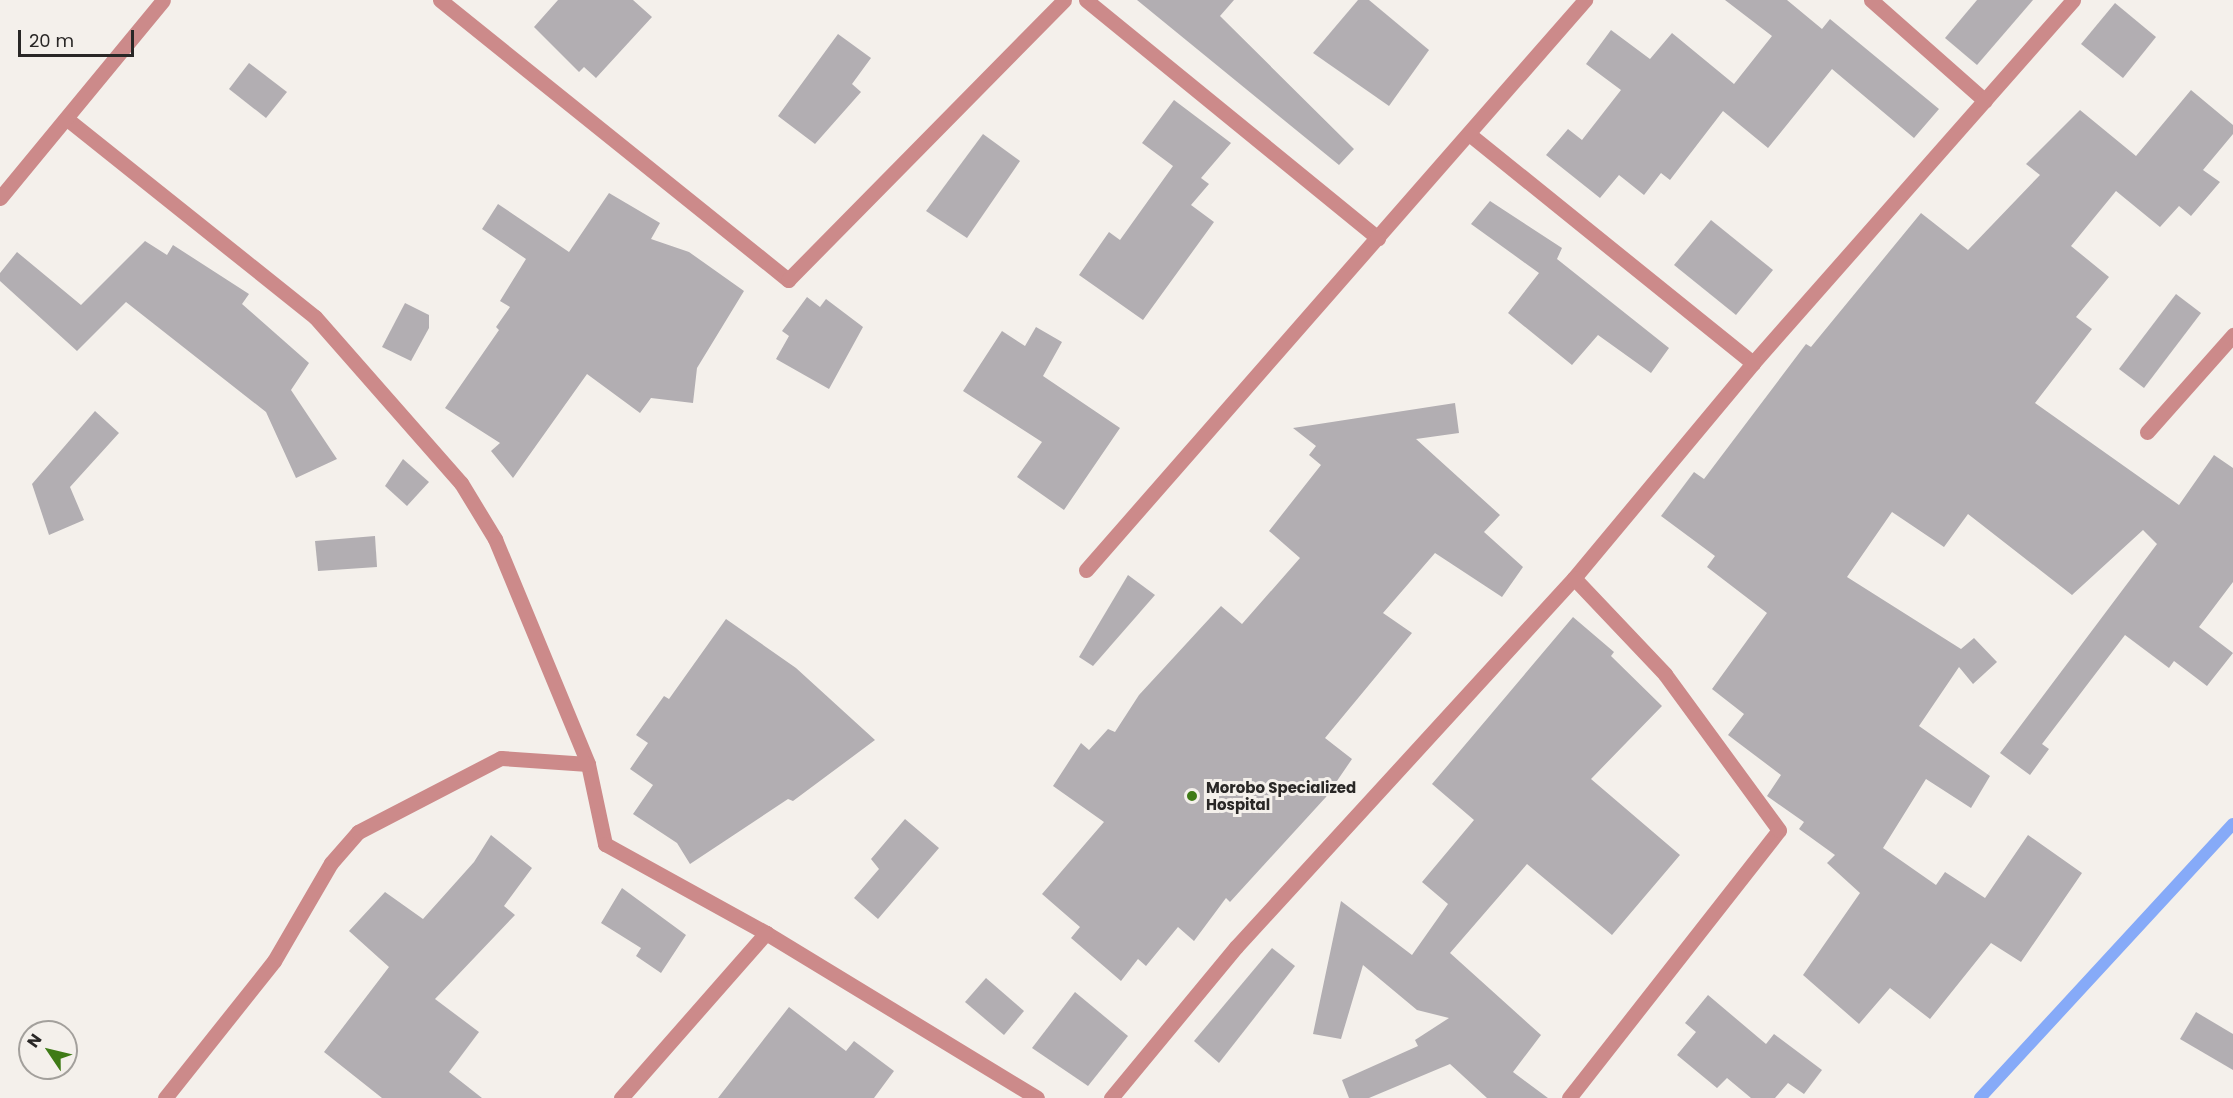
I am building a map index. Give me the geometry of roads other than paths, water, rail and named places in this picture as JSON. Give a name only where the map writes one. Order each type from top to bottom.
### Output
[{"type":"street","points":[[0,198],[163,0]]},
{"type":"street","points":[[440,0],[788,280],[1064,0]]},
{"type":"street","points":[[1086,0],[1378,238]]},
{"type":"street","points":[[1086,570],[1585,0]]},
{"type":"street","points":[[1871,0],[1985,101]]},
{"type":"street","points":[[1111,1098],[1236,947],[1574,578],[1753,363],[2073,0]]},
{"type":"street","points":[[67,119],[315,317],[461,483],[495,539],[588,764],[605,844],[766,933],[1037,1098]]},
{"type":"street","points":[[1469,134],[1753,363]]},
{"type":"street","points":[[2147,432],[2233,335]]},
{"type":"street","points":[[1569,1098],[1779,830],[1665,674],[1574,578]]},
{"type":"street","points":[[165,1098],[274,961],[331,863],[358,832],[501,758],[588,764]]},
{"type":"street","points":[[621,1098],[766,933]]},
{"type":"waterway","points":[[1980,1098],[2233,824]]},
{"type":"place","name":"Morobo Specialized Hospital","points":[[1192,796]]}]
